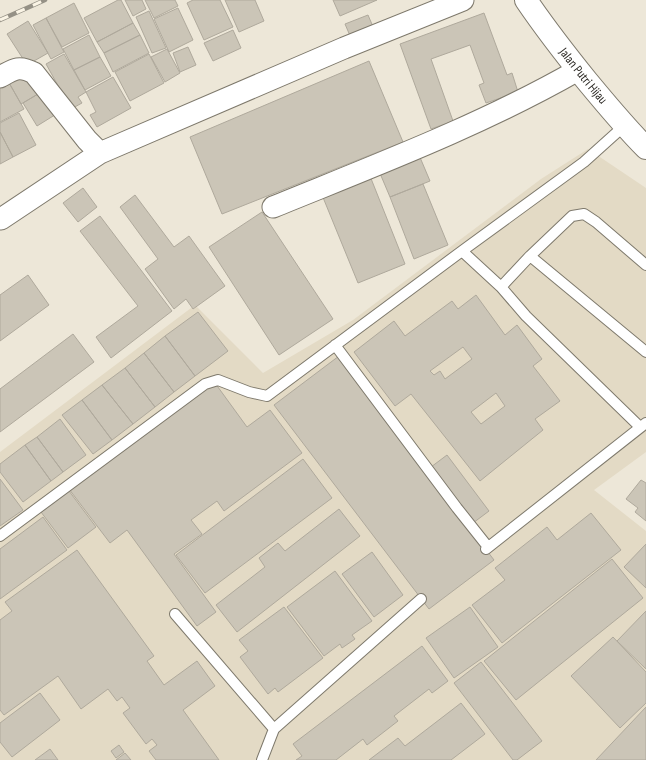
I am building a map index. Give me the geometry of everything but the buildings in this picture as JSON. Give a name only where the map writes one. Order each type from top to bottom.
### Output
[{"type":"main road","name":"Jalan Putri Hijau","points":[[526,0],[541,23],[578,70],[624,126],[646,148]]},
{"type":"main road","points":[[541,23],[543,0]]},
{"type":"street","points":[[1,219],[100,153],[344,48],[463,0]]},
{"type":"street","points":[[0,77],[14,69],[21,68],[34,73],[100,153]]},
{"type":"street","points":[[273,207],[422,146],[537,93],[578,70]]},
{"type":"lane","points":[[0,536],[205,384],[218,380],[249,392],[267,396],[584,162],[624,126]]},
{"type":"lane","points":[[501,287],[530,256],[572,216],[584,214],[596,222],[646,265]]},
{"type":"lane","points":[[335,345],[487,548],[643,425],[526,316],[501,287],[462,251]]},
{"type":"lane","points":[[530,256],[646,352]]},
{"type":"lane","points":[[262,760],[274,729],[421,599]]},
{"type":"lane","points":[[175,614],[274,729]]},
{"type":"shaded area","points":[[588,149],[646,188],[646,452],[594,490],[646,531],[646,760],[0,760],[0,452],[195,305],[263,373],[353,320],[541,179]]},
{"type":"railway","points":[[0,20],[45,0]]}]
